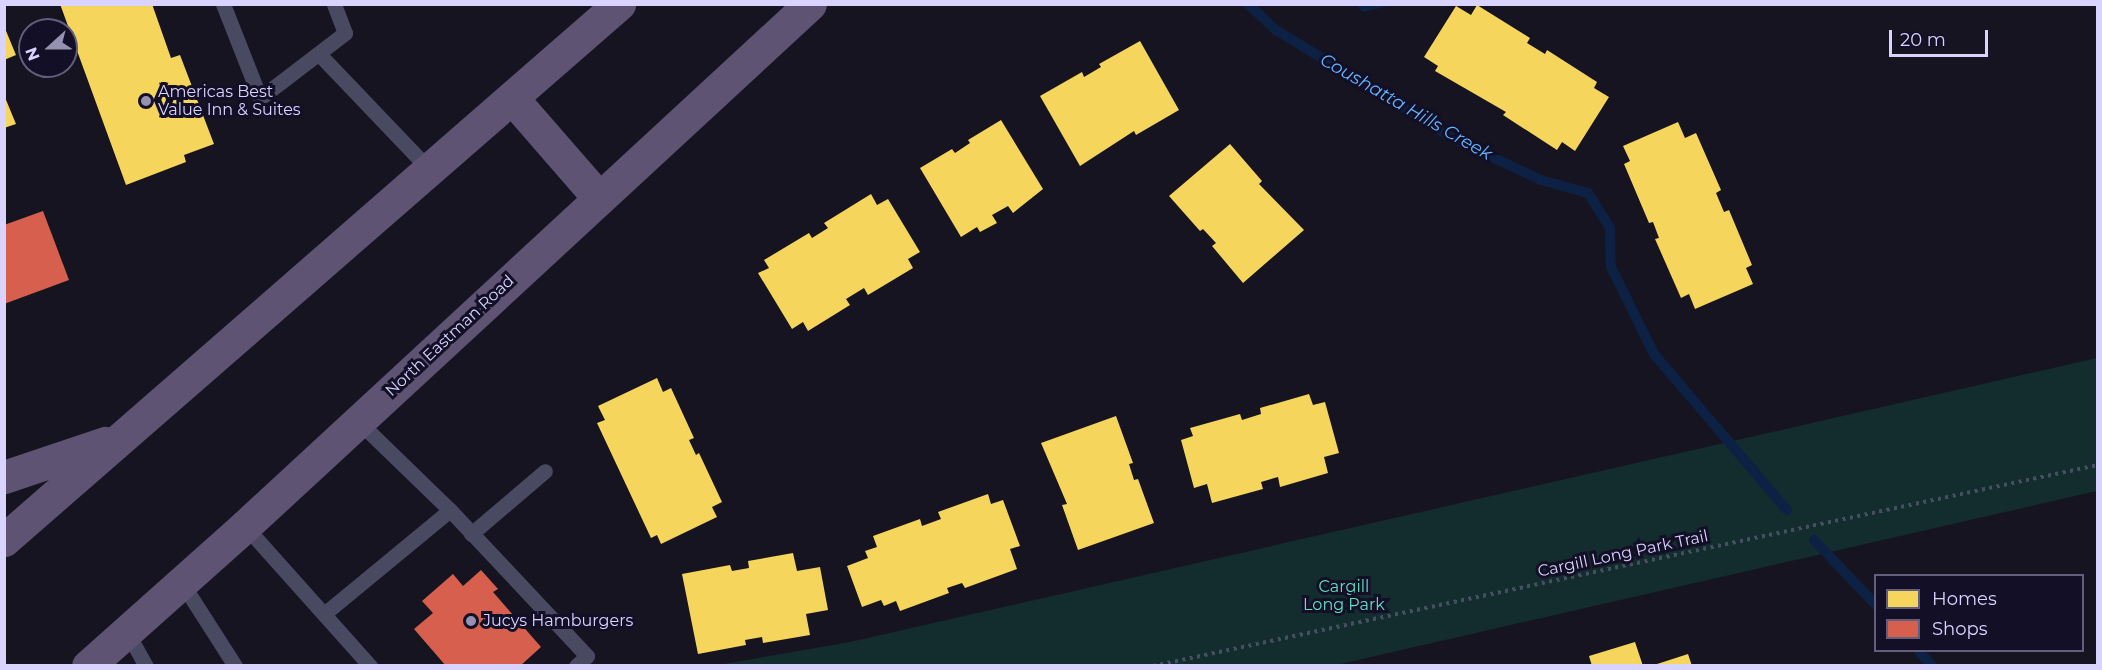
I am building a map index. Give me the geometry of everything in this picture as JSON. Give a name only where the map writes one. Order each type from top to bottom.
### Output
[{"type":"main road","points":[[4,540],[619,4]]},
{"type":"main road","name":"North Eastman Road","points":[[88,666],[245,526],[810,4]]},
{"type":"main road","points":[[512,98],[599,198]]},
{"type":"main road","points":[[4,477],[123,436]]},
{"type":"lane","points":[[223,4],[260,98],[345,33],[334,4]]},
{"type":"lane","points":[[319,54],[429,169]]},
{"type":"lane","points":[[358,421],[450,510],[587,656],[576,666]]},
{"type":"lane","points":[[471,534],[545,471]]},
{"type":"lane","points":[[324,614],[450,510]]},
{"type":"lane","points":[[245,526],[370,666]]},
{"type":"lane","points":[[182,583],[235,666]]},
{"type":"lane","points":[[127,632],[146,666]]},
{"type":"path","name":"Cargill Long Park Trail","points":[[1153,666],[2097,465]]},
{"type":"green space","name":"Cargill Long Park","points":[[2097,358],[2097,491],[1336,665],[718,665],[850,642]]},
{"type":"water","points":[[1356,5],[1393,5],[1363,12]]},
{"type":"building: Homes","name":"Americas Best Value Inn & Suites","points":[[60,4],[152,4],[171,58],[180,55],[214,144],[184,155],[186,162],[126,185],[78,53],[78,18],[65,18]]},
{"type":"building: Homes","points":[[1477,5],[1530,38],[1527,43],[1545,54],[1547,50],[1597,82],[1594,88],[1609,97],[1575,151],[1562,142],[1557,150],[1503,115],[1506,112],[1435,71],[1438,66],[1424,57],[1456,6],[1471,15]]},
{"type":"building: Homes","points":[[4,26],[16,55],[4,60]]},
{"type":"building: Homes","points":[[1140,41],[1179,110],[1136,135],[1134,131],[1080,166],[1040,96],[1082,72],[1084,77],[1101,67],[1099,64]]},
{"type":"building: Homes","points":[[4,95],[16,124],[4,128]]},
{"type":"building: Homes","points":[[1001,120],[1043,189],[1013,213],[1008,206],[992,215],[997,223],[980,232],[977,227],[961,237],[920,168],[952,149],[955,153],[970,143],[968,140]]},
{"type":"building: Homes","points":[[1678,122],[1685,138],[1696,133],[1721,190],[1716,193],[1724,212],[1729,210],[1752,265],[1746,268],[1753,284],[1695,309],[1689,294],[1681,298],[1655,239],[1659,238],[1653,222],[1649,223],[1624,164],[1630,161],[1623,146]]},
{"type":"building: Homes","points":[[1230,144],[1262,181],[1259,184],[1304,230],[1243,283],[1212,246],[1216,243],[1203,229],[1200,231],[1169,196]]},
{"type":"building: Homes","points":[[871,194],[877,205],[888,199],[920,252],[908,259],[913,268],[868,295],[864,288],[846,299],[850,305],[808,331],[803,322],[792,329],[758,273],[769,268],[764,260],[809,233],[812,238],[828,228],[824,223]]},
{"type":"building: Homes","points":[[657,378],[663,392],[671,388],[694,438],[689,440],[696,455],[699,453],[722,502],[712,507],[717,517],[661,544],[657,535],[651,538],[597,423],[605,420],[598,406]]},
{"type":"building: Homes","points":[[1309,394],[1313,405],[1325,402],[1339,453],[1324,457],[1328,473],[1280,487],[1278,477],[1261,482],[1263,489],[1212,503],[1207,484],[1194,488],[1181,440],[1193,436],[1190,428],[1240,414],[1242,420],[1261,414],[1260,408]]},
{"type":"building: Homes","points":[[1116,416],[1133,463],[1129,464],[1134,480],[1138,479],[1154,523],[1078,550],[1062,505],[1067,504],[1041,443]]},
{"type":"building: Homes","points":[[988,494],[991,504],[1003,500],[1020,546],[1010,549],[1017,569],[965,588],[962,583],[947,588],[949,593],[900,611],[896,601],[884,606],[881,600],[862,607],[847,566],[868,558],[865,551],[877,547],[873,536],[920,519],[922,526],[941,519],[938,512]]},
{"type":"building: Homes","points":[[793,553],[797,571],[820,567],[828,610],[806,614],[810,635],[763,643],[762,637],[745,640],[746,645],[698,654],[682,574],[730,565],[732,571],[749,568],[748,561]]},
{"type":"building: Homes","points":[[1635,642],[1643,666],[1592,666],[1589,656]]},
{"type":"building: Homes","points":[[1688,654],[1692,666],[1654,666],[1654,665]]},
{"type":"building: Shops","points":[[43,211],[69,280],[4,304],[4,225]]},
{"type":"building: Shops","name":"Jucys Hamburgers","points":[[481,570],[498,589],[493,592],[541,647],[520,666],[446,666],[414,629],[433,613],[422,601],[453,574],[463,586]]},
{"type":"waterway","name":"Coushatta Hills Creek","points":[[1248,4],[1276,30],[1456,140],[1541,180],[1588,193],[1610,228],[1611,267],[1654,354],[1787,510]]},
{"type":"waterway","name":"Coushatta Hills Creek","points":[[1814,540],[1874,603]]},
{"type":"waterway","name":"Coushatta Hills Creek","points":[[1920,652],[1932,666]]},
{"type":"place","name":"Americas Best Value Inn & Suites","points":[[146,101]]},
{"type":"place","name":"Jucys Hamburgers","points":[[471,621]]}]
